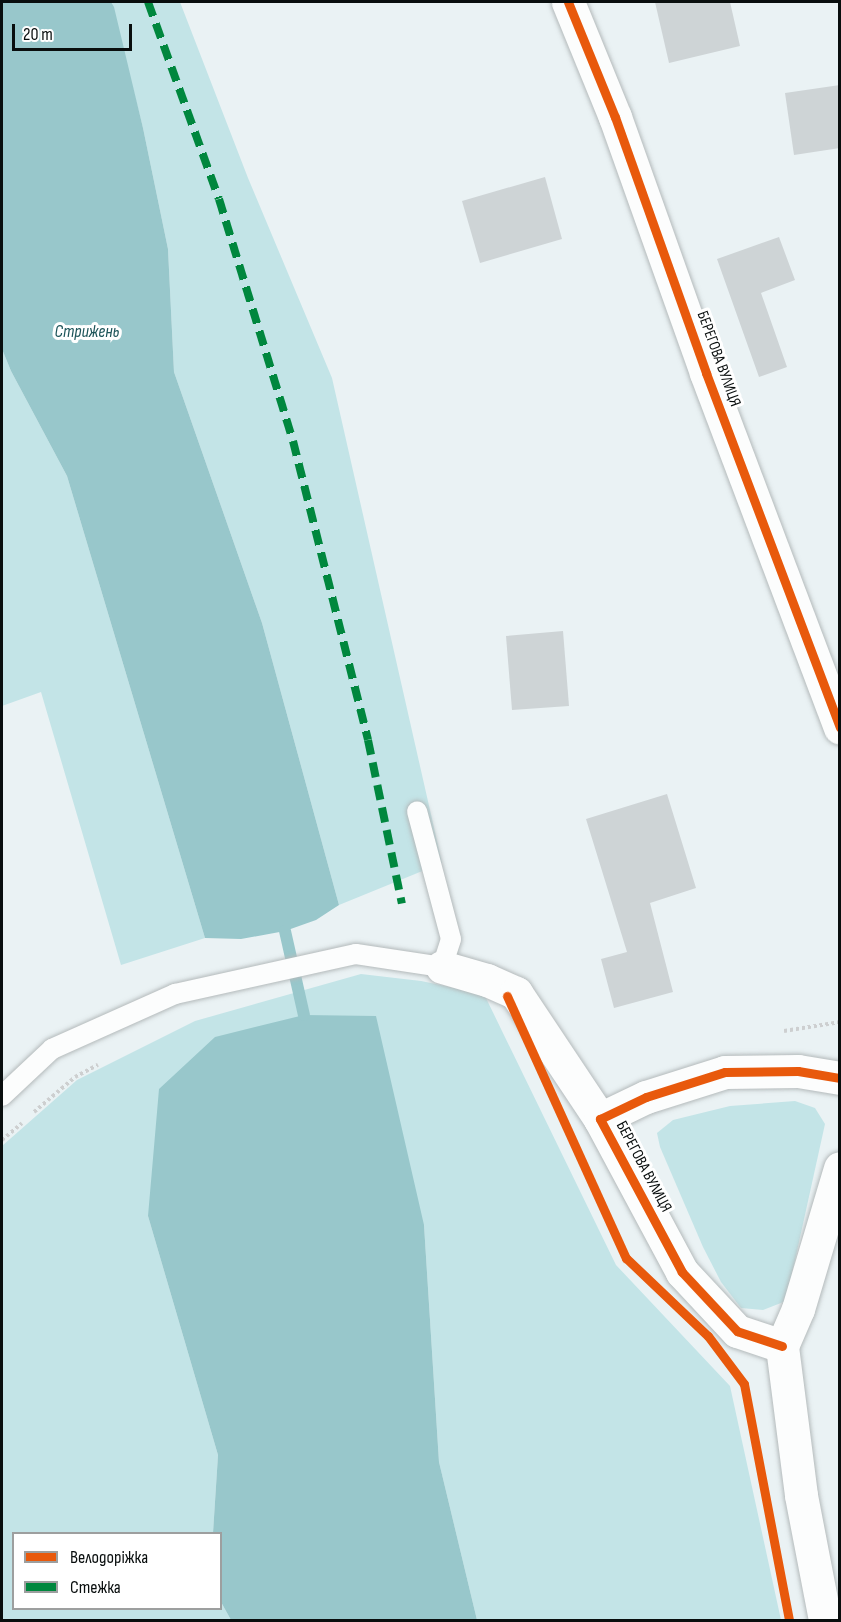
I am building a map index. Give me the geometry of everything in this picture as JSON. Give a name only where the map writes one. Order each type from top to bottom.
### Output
[{"type":"street","name":"БЕРЕГОВА ВУЛИЦЯ","points":[[568,2],[615,117],[706,373],[840,727]]},
{"type":"street","points":[[442,967],[487,980],[516,993],[600,1119]]},
{"type":"street","name":"БЕРЕГОВА ВУЛИЦЯ","points":[[782,1346],[737,1331],[682,1272],[600,1119],[646,1097],[725,1072],[798,1071],[840,1078]]},
{"type":"street","points":[[825,1620],[801,1495],[782,1346],[798,1309],[840,1168]]},
{"type":"lane","points":[[2,1096],[51,1049],[175,994],[356,954],[442,967],[451,939],[417,811]]},
{"type":"path","points":[[779,1032],[840,1022]]},
{"type":"path","points":[[2,1140],[75,1077],[105,1062]]},
{"type":"shaded area","points":[[111,2],[180,2],[248,178],[332,378],[442,863],[339,905],[262,623],[174,372],[168,249],[143,128]]},
{"type":"shaded area","points":[[2,349],[11,371],[67,476],[205,938],[121,965],[41,692],[2,706]]},
{"type":"shaded area","points":[[361,974],[421,981],[484,994],[616,1265],[730,1386],[781,1620],[477,1620],[439,1462],[424,1225],[148,1216],[218,1455],[213,1532],[12,1532],[12,1610],[222,1610],[222,1604],[231,1620],[2,1620],[2,1146],[77,1080],[195,1021]]},
{"type":"shaded area","points":[[795,1101],[815,1108],[825,1124],[786,1301],[763,1310],[741,1308],[721,1282],[703,1247],[660,1147],[657,1133],[673,1120],[730,1106]]},
{"type":"water","name":"Стрижень","points":[[2,2],[111,2],[114,7],[143,128],[168,249],[174,372],[262,623],[339,905],[316,920],[285,931],[241,939],[205,938],[67,476],[11,371],[2,349]]},
{"type":"water","points":[[304,1015],[376,1016],[424,1225],[439,1462],[477,1620],[231,1620],[222,1604],[222,1532],[213,1532],[218,1455],[148,1216],[159,1089],[215,1037]]},
{"type":"building","points":[[655,2],[730,2],[740,46],[669,63]]},
{"type":"building","points":[[840,85],[840,148],[794,155],[785,93]]},
{"type":"building","points":[[545,177],[562,239],[480,263],[462,201]]},
{"type":"building","points":[[779,237],[795,280],[761,293],[787,367],[759,377],[717,259]]},
{"type":"building","points":[[563,631],[569,706],[512,710],[506,636]]},
{"type":"building","points":[[667,794],[696,888],[650,903],[673,992],[614,1008],[601,959],[627,952],[586,819]]},
{"type":"waterway","points":[[285,931],[304,1015]]},
{"type":"marked path","points":[[148,2],[219,199],[293,441],[368,740],[402,904]]},
{"type":"cycle path","points":[[568,2],[615,117],[706,373],[840,727]]},
{"type":"cycle path","points":[[507,996],[626,1258],[708,1336],[744,1384],[789,1620]]},
{"type":"cycle path","points":[[782,1346],[737,1331],[682,1272],[600,1119],[646,1097],[725,1072],[798,1071],[840,1078]]}]
